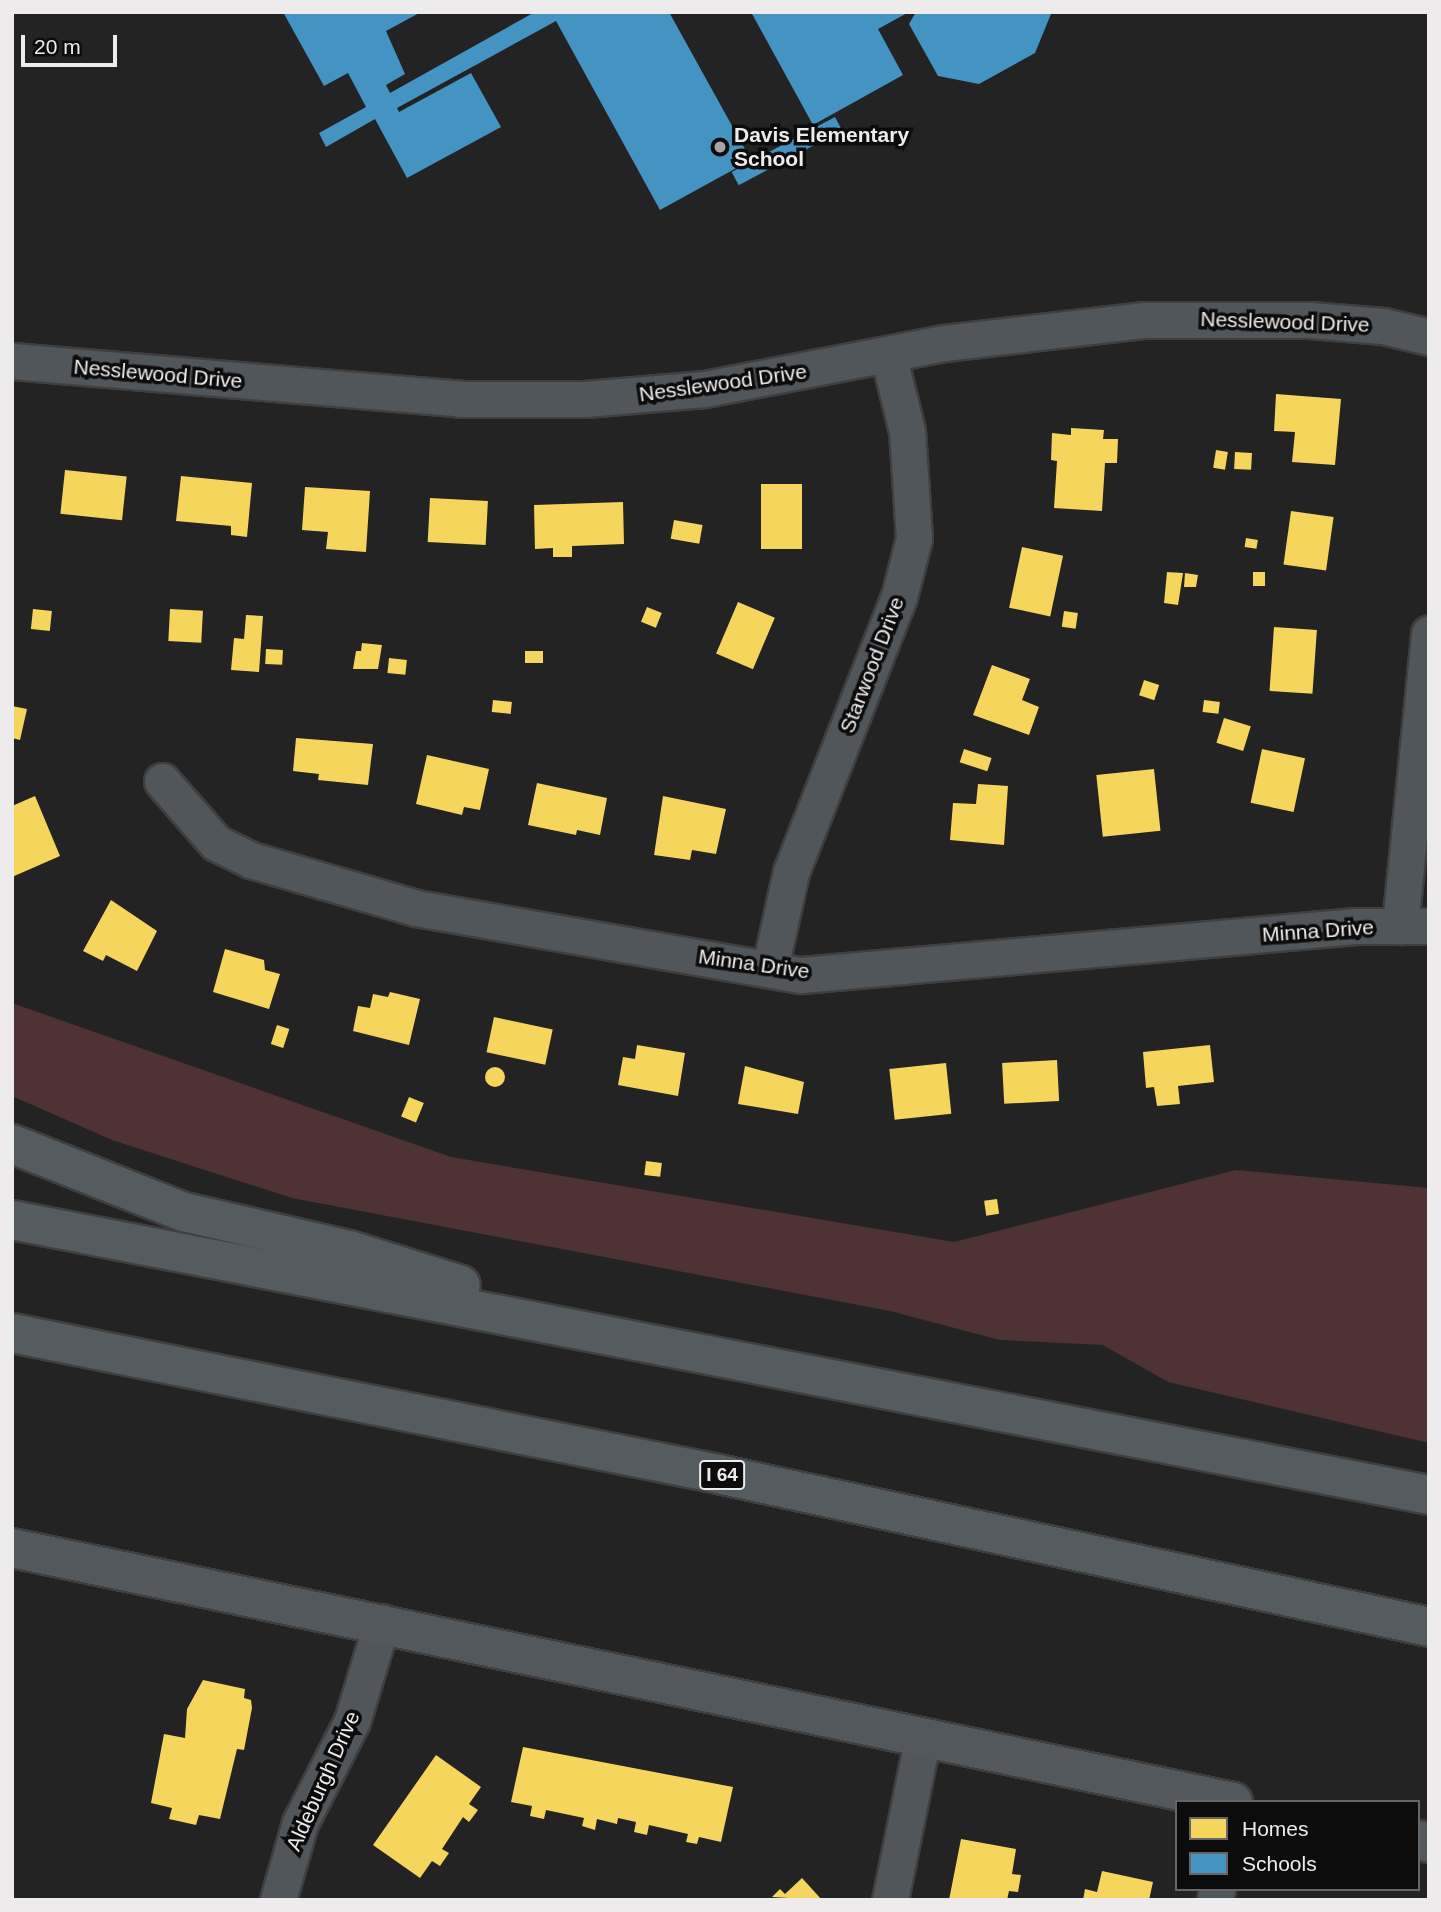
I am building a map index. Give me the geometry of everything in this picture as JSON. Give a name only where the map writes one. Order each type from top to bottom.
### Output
[{"type":"highway","points":[[12,1144],[184,1212],[349,1250],[637,1340]]},
{"type":"highway","points":[[12,1220],[1429,1495]]},
{"type":"highway","name":"I 64","points":[[12,1333],[718,1474],[1429,1627]]},
{"type":"street","name":"Nesslewood Drive","points":[[12,362],[460,399],[585,399],[705,389],[888,354],[1069,326],[1180,318],[1322,321],[1382,326],[1429,337]]},
{"type":"street","name":"Starwood Drive","points":[[770,968],[791,872],[899,597],[914,538],[907,431],[888,354]]},
{"type":"street","points":[[1414,926],[1429,633]]},
{"type":"street","name":"Minna Drive","points":[[162,781],[216,842],[251,860],[416,908],[801,975],[1356,926],[1414,926]]},
{"type":"street","points":[[12,1548],[382,1622],[1224,1800]]},
{"type":"street","name":"Aldeburgh Drive","points":[[278,1900],[300,1823],[352,1721],[382,1622]]},
{"type":"street","points":[[890,1900],[923,1736]]},
{"type":"shaded area","points":[[12,1003],[451,1157],[954,1242],[1236,1170],[1429,1188],[1429,1443],[1168,1382],[1103,1345],[1000,1340],[890,1311],[292,1198],[112,1140],[12,1096]]},
{"type":"building: Homes","points":[[1276,394],[1341,399],[1335,465],[1292,462],[1295,432],[1274,431]]},
{"type":"building: Homes","points":[[1071,428],[1104,430],[1103,439],[1118,439],[1117,463],[1105,463],[1102,511],[1054,508],[1057,461],[1051,460],[1052,433],[1071,435]]},
{"type":"building: Homes","points":[[1216,450],[1228,452],[1225,470],[1213,468]]},
{"type":"building: Homes","points":[[1235,452],[1252,453],[1251,470],[1234,469]]},
{"type":"building: Homes","points":[[65,470],[127,476],[122,520],[60,514]]},
{"type":"building: Homes","points":[[181,476],[252,483],[247,537],[231,535],[231,526],[176,521]]},
{"type":"building: Homes","points":[[761,484],[802,484],[802,549],[761,549]]},
{"type":"building: Homes","points":[[305,487],[370,491],[366,552],[326,549],[328,532],[302,530]]},
{"type":"building: Homes","points":[[430,498],[488,501],[486,545],[428,542]]},
{"type":"building: Homes","points":[[623,502],[624,544],[572,546],[572,557],[553,557],[553,548],[535,549],[534,505]]},
{"type":"building: Homes","points":[[1291,511],[1334,517],[1326,570],[1283,564]]},
{"type":"building: Homes","points":[[674,520],[703,525],[699,544],[671,539]]},
{"type":"building: Homes","points":[[1246,538],[1258,540],[1256,549],[1245,547]]},
{"type":"building: Homes","points":[[1022,547],[1063,556],[1050,616],[1009,608]]},
{"type":"building: Homes","points":[[1167,572],[1183,573],[1178,605],[1164,603]]},
{"type":"building: Homes","points":[[1253,572],[1265,572],[1265,586],[1253,586]]},
{"type":"building: Homes","points":[[1185,573],[1198,575],[1196,587],[1184,587]]},
{"type":"building: Homes","points":[[738,602],[775,618],[753,669],[716,654]]},
{"type":"building: Homes","points":[[647,607],[662,613],[656,628],[641,622]]},
{"type":"building: Homes","points":[[33,609],[52,611],[50,631],[31,629]]},
{"type":"building: Homes","points":[[170,609],[203,611],[201,643],[168,641]]},
{"type":"building: Homes","points":[[1064,611],[1078,613],[1076,629],[1062,627]]},
{"type":"building: Homes","points":[[246,615],[263,616],[259,672],[231,670],[234,638],[244,639]]},
{"type":"building: Homes","points":[[1274,627],[1317,630],[1312,694],[1270,691]]},
{"type":"building: Homes","points":[[362,643],[382,645],[378,669],[353,669],[356,651],[361,651]]},
{"type":"building: Homes","points":[[266,649],[283,650],[282,665],[265,664]]},
{"type":"building: Homes","points":[[525,651],[543,651],[543,663],[525,663]]},
{"type":"building: Homes","points":[[389,658],[407,660],[405,675],[387,673]]},
{"type":"building: Homes","points":[[992,665],[1030,679],[1022,700],[1039,707],[1029,735],[973,715]]},
{"type":"building: Homes","points":[[1144,680],[1159,685],[1154,700],[1139,695]]},
{"type":"building: Homes","points":[[493,700],[512,702],[511,714],[492,712]]},
{"type":"building: Homes","points":[[1204,700],[1220,702],[1218,714],[1203,712]]},
{"type":"building: Homes","points":[[12,706],[27,709],[20,740],[12,738]]},
{"type":"building: Homes","points":[[1224,718],[1251,726],[1243,751],[1216,743]]},
{"type":"building: Homes","points":[[296,738],[373,744],[368,785],[318,780],[319,774],[293,771]]},
{"type":"building: Homes","points":[[964,749],[992,758],[987,771],[960,762]]},
{"type":"building: Homes","points":[[1262,749],[1305,758],[1294,812],[1251,803]]},
{"type":"building: Homes","points":[[427,755],[489,769],[480,810],[464,807],[462,815],[416,804]]},
{"type":"building: Homes","points":[[1154,769],[1160,831],[1103,837],[1096,775]]},
{"type":"building: Homes","points":[[537,783],[607,798],[600,835],[577,830],[576,835],[528,825]]},
{"type":"building: Homes","points":[[978,784],[1008,786],[1004,845],[950,840],[953,803],[976,804]]},
{"type":"building: Homes","points":[[35,796],[60,856],[12,877],[12,806]]},
{"type":"building: Homes","points":[[663,796],[726,809],[716,854],[692,850],[690,860],[654,855]]},
{"type":"building: Homes","points":[[111,900],[157,931],[137,971],[106,955],[103,961],[83,951]]},
{"type":"building: Homes","points":[[225,949],[264,960],[265,970],[280,974],[269,1009],[213,992]]},
{"type":"building: Homes","points":[[390,992],[420,999],[409,1045],[353,1031],[358,1006],[370,1008],[373,994],[388,997]]},
{"type":"building: Homes","points":[[494,1017],[553,1029],[545,1065],[487,1052]]},
{"type":"building: Homes","points":[[277,1025],[289,1029],[283,1048],[271,1044]]},
{"type":"building: Homes","points":[[637,1045],[685,1053],[678,1096],[618,1085],[623,1057],[635,1059]]},
{"type":"building: Homes","points":[[1210,1045],[1214,1082],[1178,1086],[1180,1104],[1157,1106],[1154,1087],[1146,1088],[1143,1052]]},
{"type":"building: Homes","points":[[1057,1060],[1059,1101],[1004,1104],[1002,1063]]},
{"type":"building: Homes","points":[[946,1063],[951,1114],[895,1120],[889,1069]]},
{"type":"building: Homes","points":[[745,1066],[804,1082],[798,1114],[738,1104]]},
{"type":"building: Homes","points":[[491,1067],[499,1067],[505,1077],[499,1087],[491,1087],[485,1081],[485,1073]]},
{"type":"building: Homes","points":[[409,1097],[424,1103],[416,1122],[401,1116]]},
{"type":"building: Homes","points":[[646,1161],[662,1163],[660,1177],[644,1175]]},
{"type":"building: Homes","points":[[997,1199],[999,1214],[986,1216],[984,1201]]},
{"type":"building: Homes","points":[[203,1680],[245,1689],[244,1698],[251,1700],[252,1708],[244,1750],[237,1749],[220,1819],[199,1815],[196,1825],[169,1819],[172,1808],[151,1803],[164,1734],[185,1738],[187,1709]]},
{"type":"building: Homes","points":[[523,1747],[733,1787],[721,1842],[699,1837],[697,1844],[686,1842],[688,1834],[649,1825],[647,1835],[634,1832],[636,1822],[618,1818],[617,1824],[597,1819],[595,1830],[582,1826],[584,1818],[546,1810],[544,1819],[530,1816],[532,1806],[511,1802]]},
{"type":"building: Homes","points":[[436,1755],[481,1787],[469,1804],[478,1810],[469,1822],[463,1817],[442,1849],[449,1853],[440,1866],[432,1861],[420,1878],[373,1845]]},
{"type":"building: Homes","points":[[961,1839],[1016,1849],[1012,1874],[1021,1875],[1018,1892],[1009,1891],[1007,1900],[949,1900]]},
{"type":"building: Homes","points":[[1102,1871],[1153,1882],[1149,1900],[1083,1900],[1085,1889],[1097,1892]]},
{"type":"building: Homes","points":[[802,1878],[822,1900],[772,1897],[780,1889],[785,1894]]},
{"type":"building: Schools","points":[[283,12],[421,12],[386,31],[405,74],[386,85],[390,93],[535,12],[669,12],[751,160],[660,210],[556,21],[397,108],[399,112],[471,73],[501,127],[407,178],[375,119],[326,147],[319,133],[366,107],[348,73],[324,86]]},
{"type":"building: Schools","points":[[751,12],[909,12],[878,29],[903,75],[813,125]]},
{"type":"building: Schools","points":[[916,12],[1051,14],[1035,53],[979,84],[938,76],[909,24]]},
{"type":"building: Schools","points":[[835,117],[842,130],[739,185],[732,172]]},
{"type":"place","name":"Davis Elementary School","points":[[720,147]]}]
